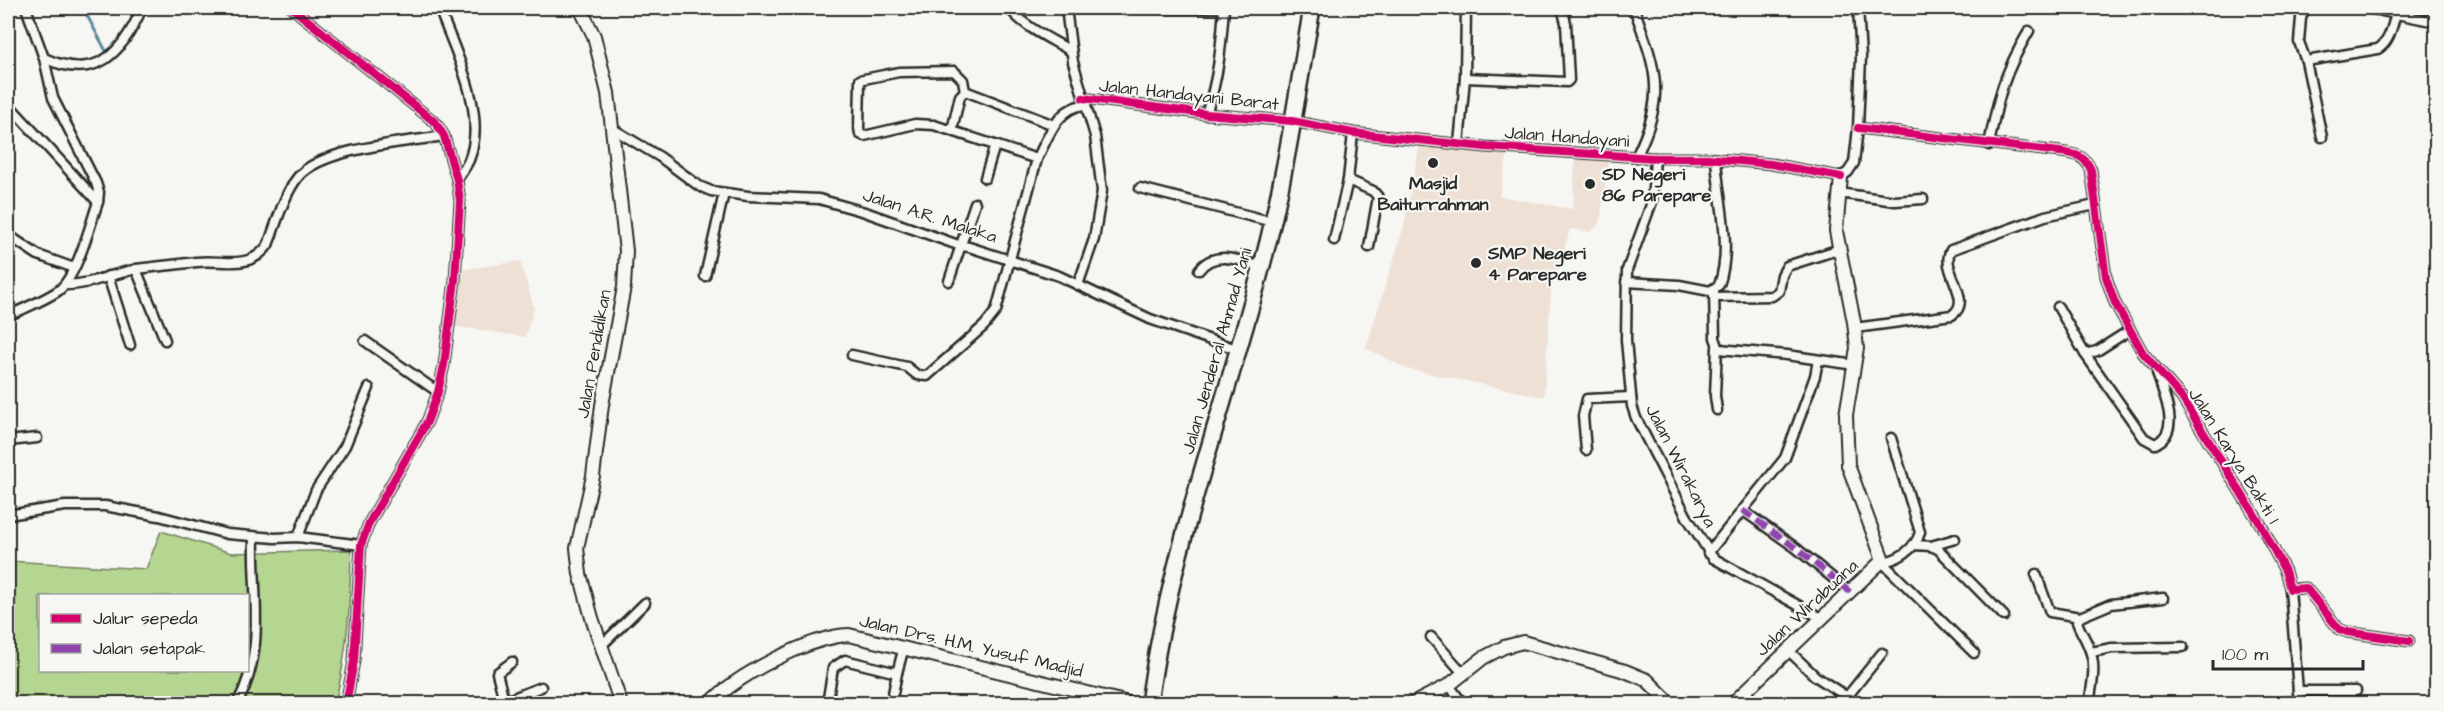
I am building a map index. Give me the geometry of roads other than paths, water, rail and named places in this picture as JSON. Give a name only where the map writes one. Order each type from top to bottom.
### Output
[{"type":"highway","name":"Jalan Jenderal Ahmad Yani","points":[[1149,704],[1163,618],[1205,462],[1262,267],[1284,178],[1312,8]]},
{"type":"street","points":[[8,316],[65,285],[74,268],[98,202],[99,192],[53,98],[44,58],[26,8]]},
{"type":"street","points":[[44,58],[66,67],[81,68],[100,63],[126,40],[142,8]]},
{"type":"street","points":[[292,8],[428,116],[444,136],[458,180],[460,201],[459,235],[444,364],[438,392],[427,422],[369,523],[361,545],[354,661],[346,704]]},
{"type":"street","points":[[439,8],[469,86],[473,115],[473,139],[469,159],[458,180]]},
{"type":"street","name":"Jalan Pendidikan","points":[[580,8],[594,36],[608,93],[626,251],[624,287],[602,405],[593,476],[577,548],[580,574],[621,704]]},
{"type":"street","points":[[1009,8],[1016,17],[1035,31],[1071,51]]},
{"type":"street","points":[[1066,8],[1071,51],[1095,136],[1102,191],[1094,239],[1078,285]]},
{"type":"street","points":[[1158,8],[1224,8],[1216,86],[1206,114]]},
{"type":"street","points":[[1459,144],[1465,78],[1466,8]]},
{"type":"street","points":[[1465,78],[1567,82],[1569,80],[1566,23],[1562,8]]},
{"type":"street","points":[[1634,8],[1649,51],[1656,84],[1655,107],[1648,133],[1636,157]]},
{"type":"street","points":[[1841,177],[1854,163],[1858,128],[1861,57],[1858,8]]},
{"type":"street","points":[[2305,8],[2299,42],[2306,61],[2322,137]]},
{"type":"street","points":[[2367,8],[2434,22],[2436,8]]},
{"type":"street","points":[[2306,61],[2378,49],[2385,45],[2396,13]]},
{"type":"street","points":[[1989,145],[1996,107],[2006,73],[2029,31]]},
{"type":"street","points":[[965,91],[963,80],[954,71],[899,72],[860,80],[860,134],[864,136],[915,124],[934,125],[1037,159]]},
{"type":"street","points":[[965,91],[1054,125]]},
{"type":"street","points":[[952,130],[960,96],[965,91]]},
{"type":"street","points":[[852,355],[907,367],[921,376],[935,371],[984,326],[996,310],[1037,159],[1054,125],[1069,109],[1084,101]]},
{"type":"street","name":"Jalan Handayani Barat","points":[[1084,101],[1292,121]]},
{"type":"street","points":[[8,105],[98,202]]},
{"type":"street","name":"Jalan Handayani","points":[[1292,121],[1353,133],[1459,144],[1636,157],[1716,159],[1771,164],[1841,177]]},
{"type":"street","name":"Jalan Karya Bakti 1","points":[[1858,128],[2060,152],[2082,157],[2087,161],[2091,170],[2108,288],[2130,330],[2155,369],[2182,398],[2261,525],[2281,563],[2290,589],[2299,702]]},
{"type":"street","name":"Jalan A.R. Malaka","points":[[613,129],[660,157],[699,186],[711,191],[819,199],[865,212],[961,246],[1059,276],[1150,319],[1239,350]]},
{"type":"street","points":[[1334,240],[1348,180],[1353,133]]},
{"type":"street","points":[[65,285],[85,284],[136,269],[215,260],[252,261],[268,245],[296,179],[309,166],[349,152],[444,136]]},
{"type":"street","points":[[985,178],[995,145]]},
{"type":"street","name":"Jalan Wirakarya","points":[[1656,158],[1652,202],[1629,261],[1626,282],[1626,340],[1631,398],[1636,418],[1708,553],[1729,569],[1821,618]]},
{"type":"street","points":[[1716,159],[1724,227],[1721,279],[1713,292],[1717,347],[1715,385],[1717,410]]},
{"type":"street","name":"Jalan Wirabuana","points":[[1732,704],[1882,562],[1848,465],[1846,415],[1855,365],[1855,328],[1836,228],[1841,177]]},
{"type":"street","points":[[1348,180],[1374,191],[1378,197],[1369,247]]},
{"type":"street","points":[[1140,188],[1273,222]]},
{"type":"street","points":[[705,276],[724,193]]},
{"type":"street","points":[[1839,193],[1896,201],[1923,199]]},
{"type":"street","points":[[949,281],[975,203]]},
{"type":"street","points":[[1855,328],[1952,315],[1957,311],[1961,302],[1947,260],[1951,250],[2045,216],[2095,205]]},
{"type":"street","points":[[8,235],[38,255],[74,268]]},
{"type":"street","points":[[1626,282],[1679,285],[1713,292],[1772,296],[1779,291],[1782,275],[1787,266],[1840,249]]},
{"type":"street","points":[[1199,270],[1205,263],[1224,257],[1262,267]]},
{"type":"street","points":[[136,269],[165,340]]},
{"type":"street","points":[[108,276],[130,345]]},
{"type":"street","points":[[2058,307],[2085,354],[2144,438],[2156,444],[2165,438],[2170,425],[2155,369]]},
{"type":"street","points":[[2085,354],[2097,351],[2130,330]]},
{"type":"street","points":[[365,341],[438,392]]},
{"type":"street","points":[[1717,347],[1725,350],[1787,355],[1855,365]]},
{"type":"street","points":[[1708,553],[1785,458],[1815,376],[1818,360]]},
{"type":"street","points":[[298,537],[316,490],[345,446],[369,388]]},
{"type":"street","points":[[1586,450],[1583,416],[1587,399],[1631,398]]},
{"type":"street","points":[[8,441],[37,438]]},
{"type":"street","points":[[1882,562],[1898,559],[1918,539],[1920,532],[1891,438]]},
{"type":"street","points":[[8,515],[65,506],[105,506],[159,516],[227,534],[254,537],[298,537],[361,545]]},
{"type":"street","points":[[1742,510],[1796,548],[1850,592]]},
{"type":"street","points":[[237,704],[252,668],[256,649],[254,537]]},
{"type":"street","points":[[1912,545],[1931,546],[1955,539]]},
{"type":"street","points":[[1931,546],[1956,567],[2004,616]]},
{"type":"street","points":[[1882,562],[1974,653]]},
{"type":"street","points":[[2036,574],[2050,612],[2080,617],[2111,604],[2163,598]]},
{"type":"street","points":[[2290,589],[2306,588],[2333,623],[2347,632],[2409,641]]},
{"type":"street","points":[[601,646],[645,603]]},
{"type":"street","points":[[2080,617],[2077,622],[2095,664],[2089,704]]},
{"type":"street","name":"Jalan Drs. H.M. Yusuf Madjid","points":[[710,704],[743,677],[800,648],[838,635],[862,637],[1133,704]]},
{"type":"street","points":[[1431,637],[1462,673]]},
{"type":"street","points":[[1412,704],[1449,685],[1483,658],[1500,649],[1519,643],[1529,643],[1625,671],[1647,680],[1671,704]]},
{"type":"street","points":[[891,704],[904,647]]},
{"type":"street","points":[[2091,652],[2112,648],[2183,647]]},
{"type":"street","points":[[1788,650],[1815,676],[1858,704]]},
{"type":"street","points":[[1846,698],[1882,653]]},
{"type":"street","points":[[827,704],[832,668],[840,662],[848,661],[897,673]]},
{"type":"street","points":[[512,662],[497,673],[502,703],[541,687]]},
{"type":"street","points":[[1449,685],[1463,704]]},
{"type":"street","points":[[2298,691],[2356,691]]},
{"type":"street","points":[[2264,704],[2299,702]]},
{"type":"street","points":[[2114,704],[2137,704]]},
{"type":"waterway","points":[[83,8],[106,51]]},
{"type":"place","name":"Masjid Baiturrahman","points":[[1433,163]]},
{"type":"place","name":"SD Negeri 86 Parepare","points":[[1590,184]]},
{"type":"place","name":"SMP Negeri 4 Parepare","points":[[1476,263]]}]
